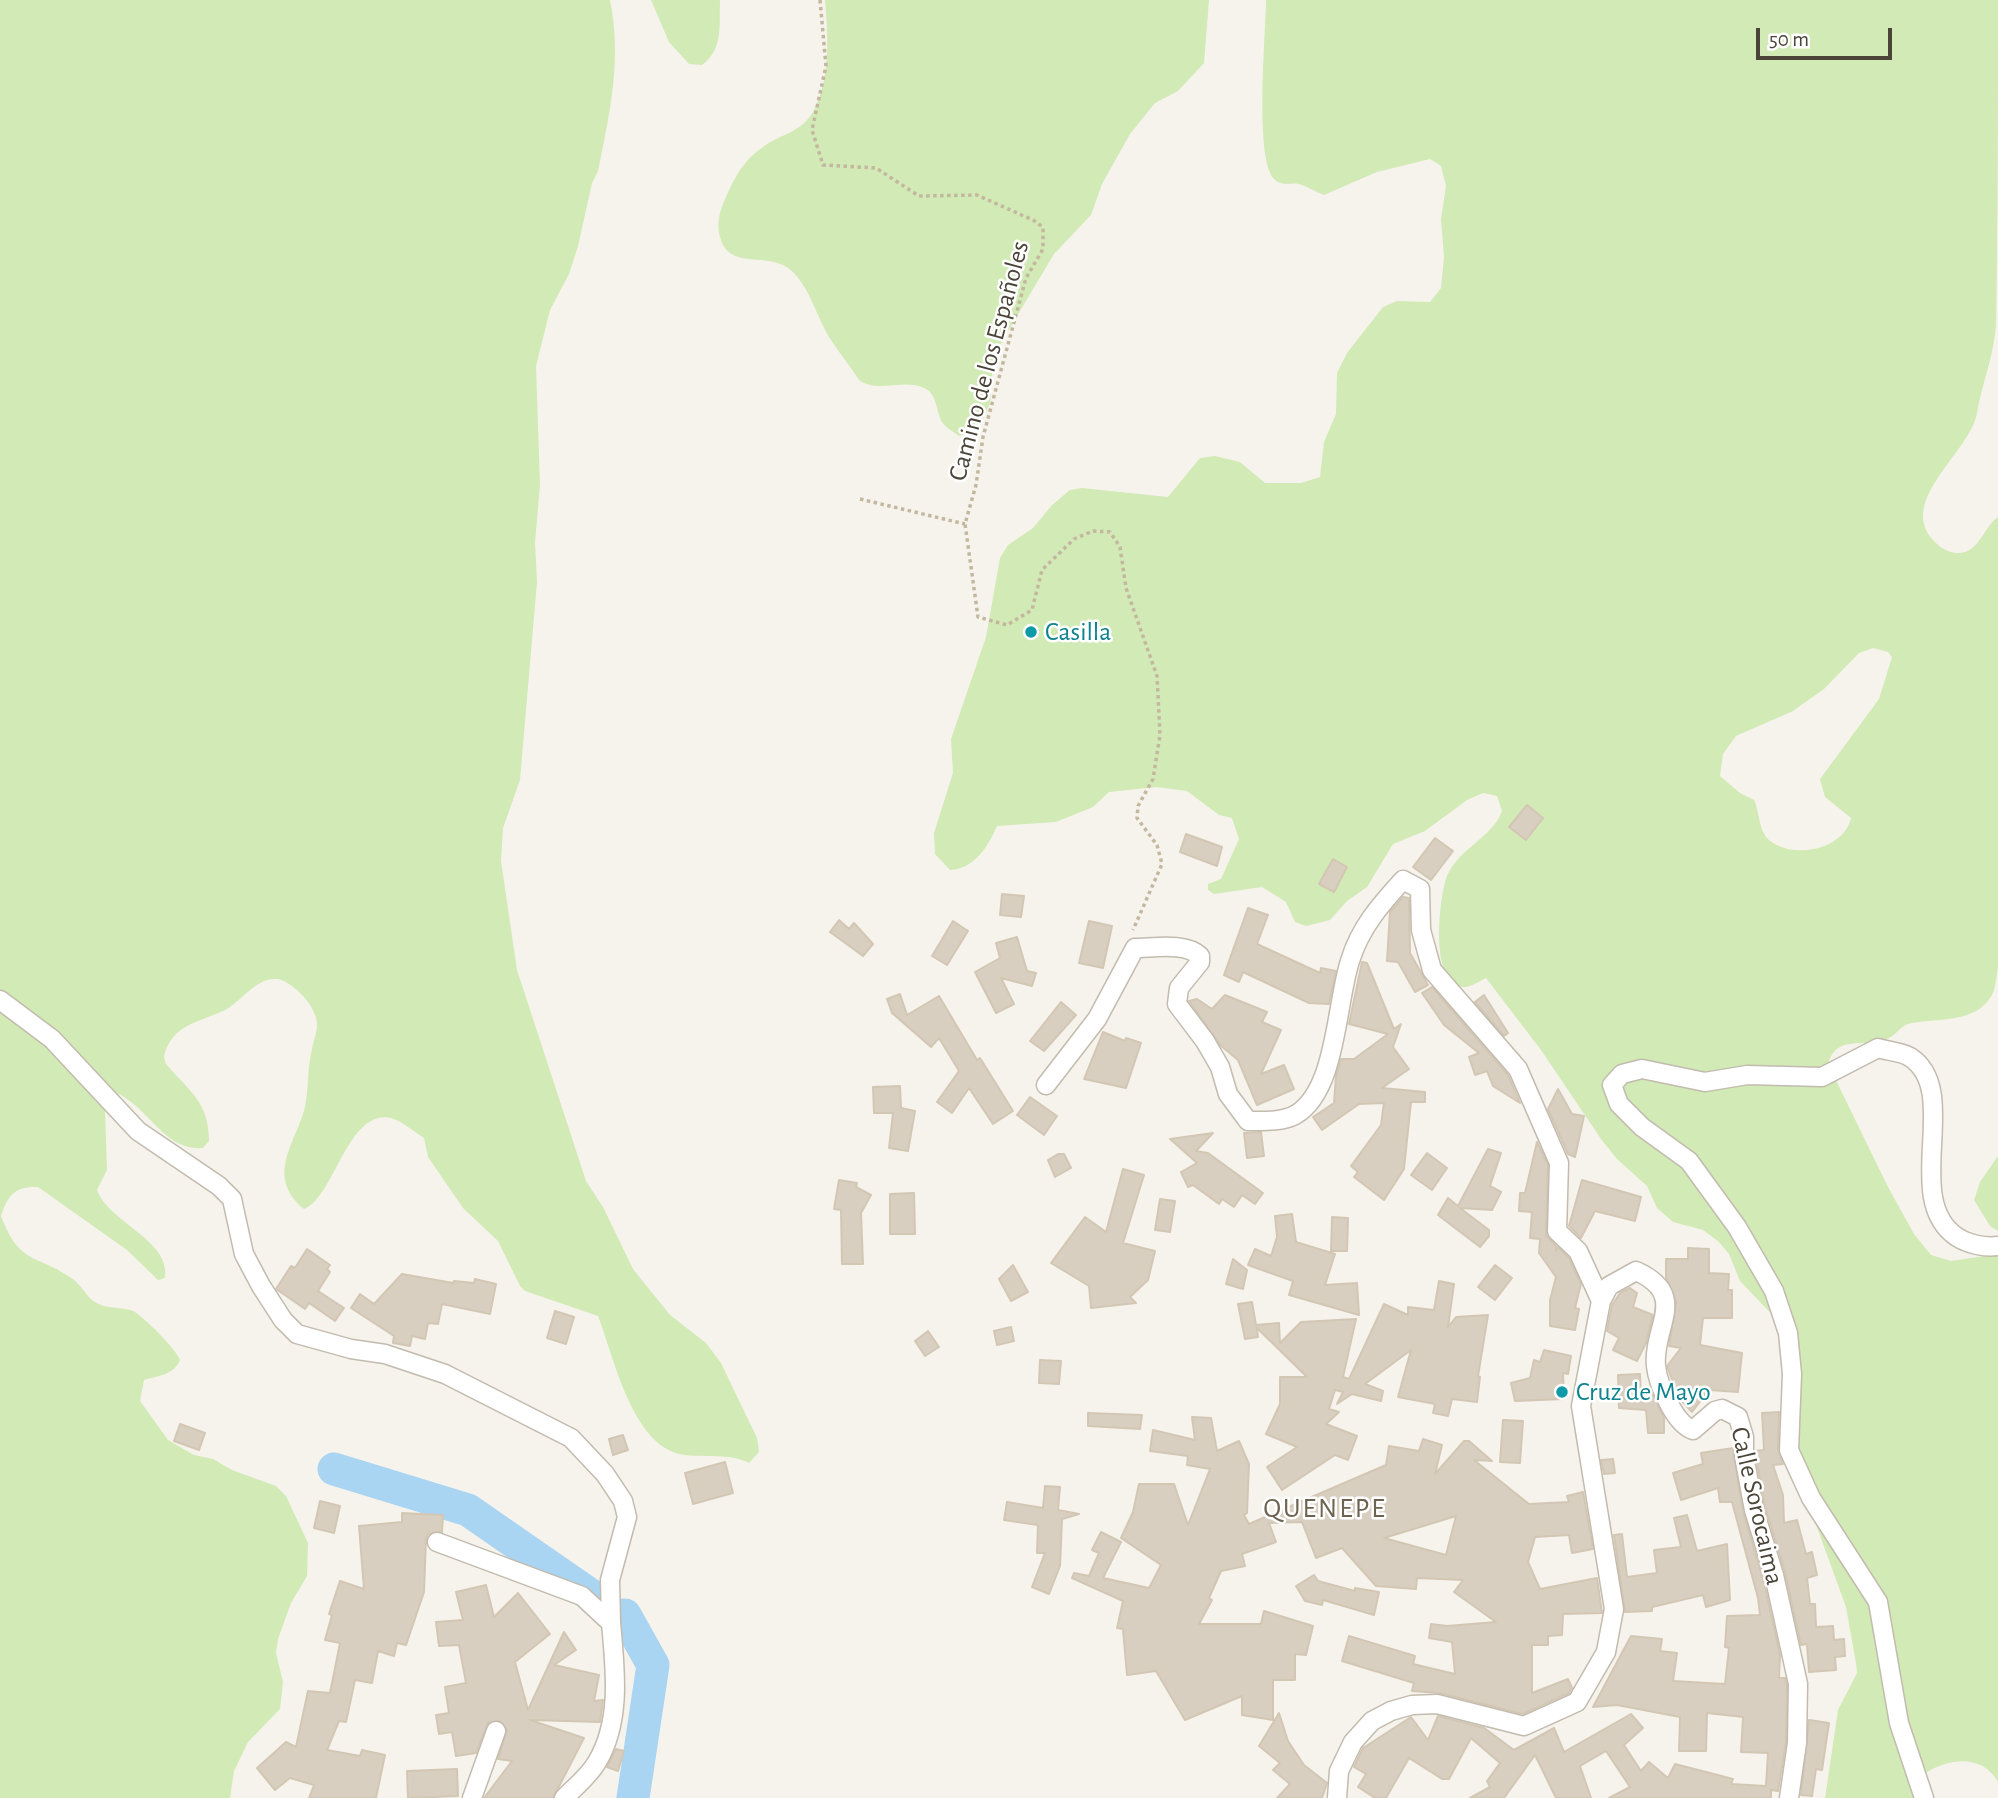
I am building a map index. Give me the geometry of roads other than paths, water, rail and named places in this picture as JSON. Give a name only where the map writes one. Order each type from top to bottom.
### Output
[{"type":"street","points":[[1046,1085],[1097,1019],[1135,948],[1176,947],[1195,951],[1200,956],[1200,962],[1179,988],[1177,1004],[1205,1041],[1220,1067],[1228,1094],[1248,1121],[1270,1121],[1294,1115],[1312,1101],[1323,1082],[1350,960],[1368,919],[1403,880],[1420,890],[1421,930],[1432,970],[1518,1069],[1559,1163],[1557,1231],[1577,1251],[1601,1301],[1581,1406],[1614,1609],[1606,1652],[1577,1702],[1524,1726],[1437,1704],[1412,1705],[1391,1711],[1372,1721],[1353,1742],[1339,1771],[1337,1798]]},
{"type":"street","points":[[0,1000],[52,1040],[138,1131],[219,1186],[232,1199],[244,1254],[283,1320],[297,1334],[351,1349],[385,1354],[445,1374],[571,1438],[605,1474],[625,1509],[626,1517],[610,1580],[616,1699],[606,1741],[590,1772],[564,1798]]},
{"type":"street","points":[[1924,1798],[1899,1723],[1878,1602],[1811,1498],[1789,1450],[1792,1374],[1788,1333],[1774,1291],[1737,1227],[1689,1161],[1642,1126],[1619,1104],[1612,1085],[1622,1074],[1642,1069],[1705,1083],[1747,1075],[1822,1077],[1878,1048],[1910,1057],[1925,1074],[1931,1093],[1933,1207],[1947,1230],[1965,1242],[1998,1246]]},
{"type":"street","name":"Calle Sorocaima","points":[[1601,1301],[1609,1286],[1636,1270],[1651,1278],[1662,1291],[1665,1317],[1656,1366],[1675,1419],[1692,1430],[1714,1411],[1729,1410],[1738,1417],[1744,1437],[1744,1456],[1754,1510],[1774,1575],[1798,1684],[1797,1743],[1789,1798]]},
{"type":"street","points":[[437,1542],[582,1595],[611,1623]]},
{"type":"street","points":[[472,1798],[496,1731]]},
{"type":"waterway","points":[[334,1469],[468,1510],[595,1598]]},
{"type":"waterway","points":[[625,1615],[653,1665],[633,1798]]},
{"type":"place","name":"Casilla","points":[[1031,632]]},
{"type":"place","name":"Cruz de Mayo","points":[[1562,1392]]},
{"type":"district","name":"QUENEPE","points":[[1325,1509]]}]
